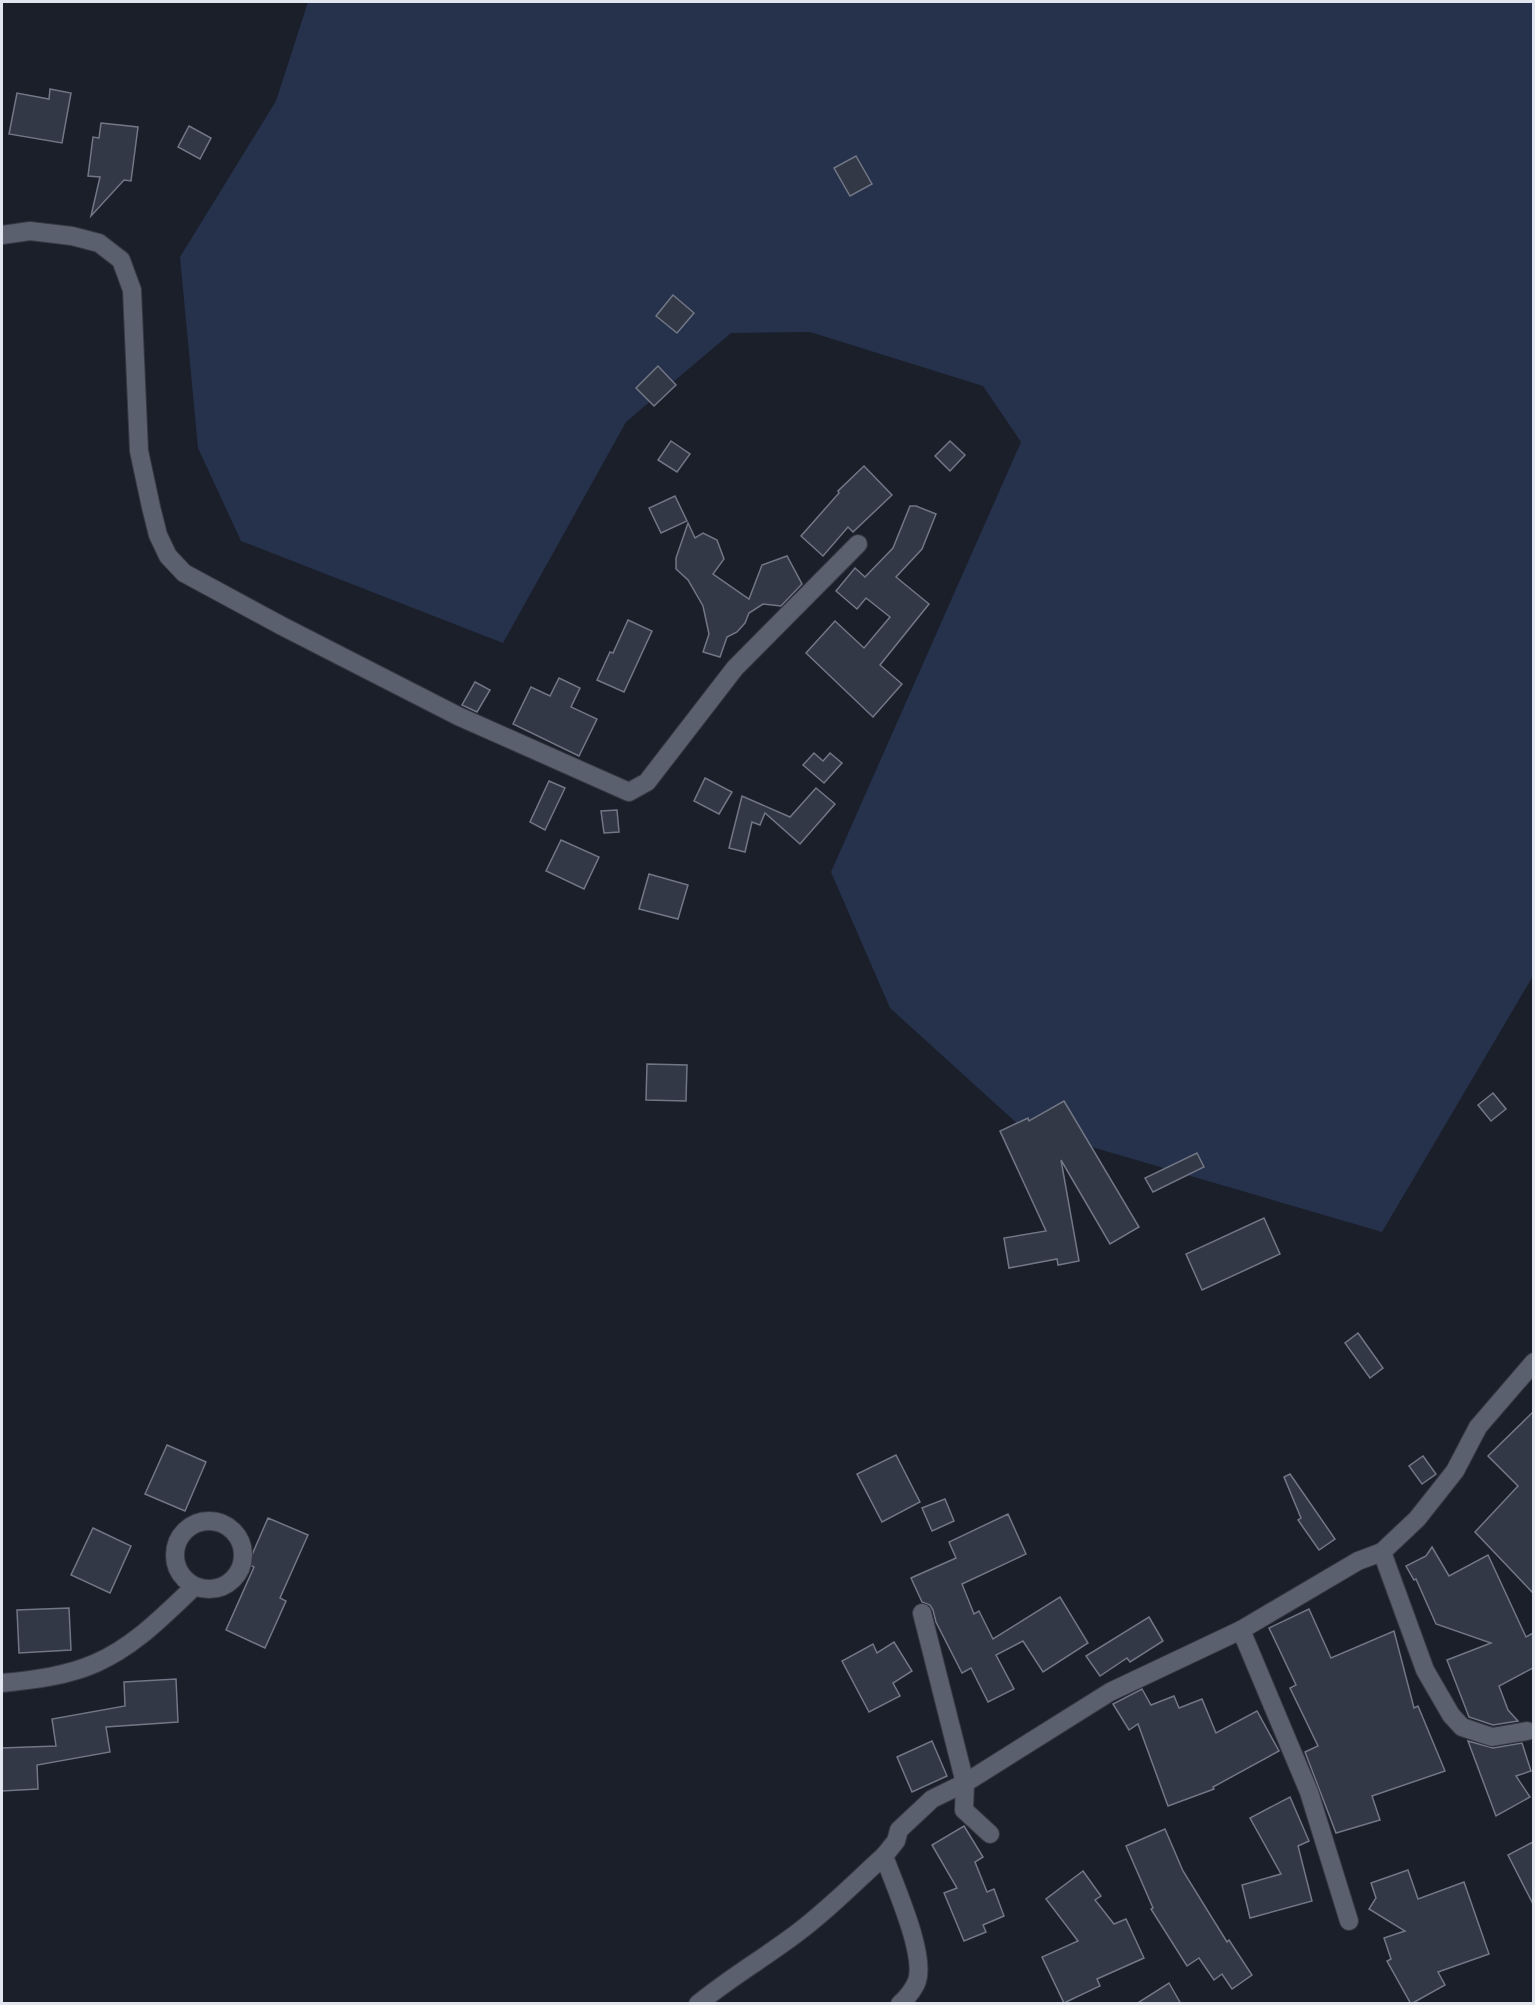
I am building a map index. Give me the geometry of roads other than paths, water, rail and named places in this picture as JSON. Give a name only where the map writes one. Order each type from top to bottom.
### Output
[{"type":"street","points":[[2,235],[30,231],[72,236],[99,243],[121,260],[132,290],[139,451],[158,535],[168,556],[184,573],[458,716],[629,792],[648,782],[735,668],[858,544]]},
{"type":"street","points":[[698,2004],[731,1977],[790,1938],[822,1912],[884,1856],[896,1840],[899,1830],[932,1799],[964,1783],[1110,1692],[1241,1630],[1358,1561],[1383,1552],[1417,1519],[1449,1479],[1478,1427],[1533,1362]]},
{"type":"street","points":[[1383,1552],[1425,1670],[1451,1715],[1462,1727],[1492,1737],[1527,1731]]},
{"type":"street","points":[[2,1683],[36,1680],[95,1664],[116,1653],[151,1628],[195,1587]]},
{"type":"street","points":[[922,1613],[964,1783],[964,1810],[990,1834]]},
{"type":"street","points":[[1241,1630],[1310,1792],[1349,1921]]},
{"type":"street","points":[[884,1856],[919,1960],[917,1981],[900,2004]]}]
